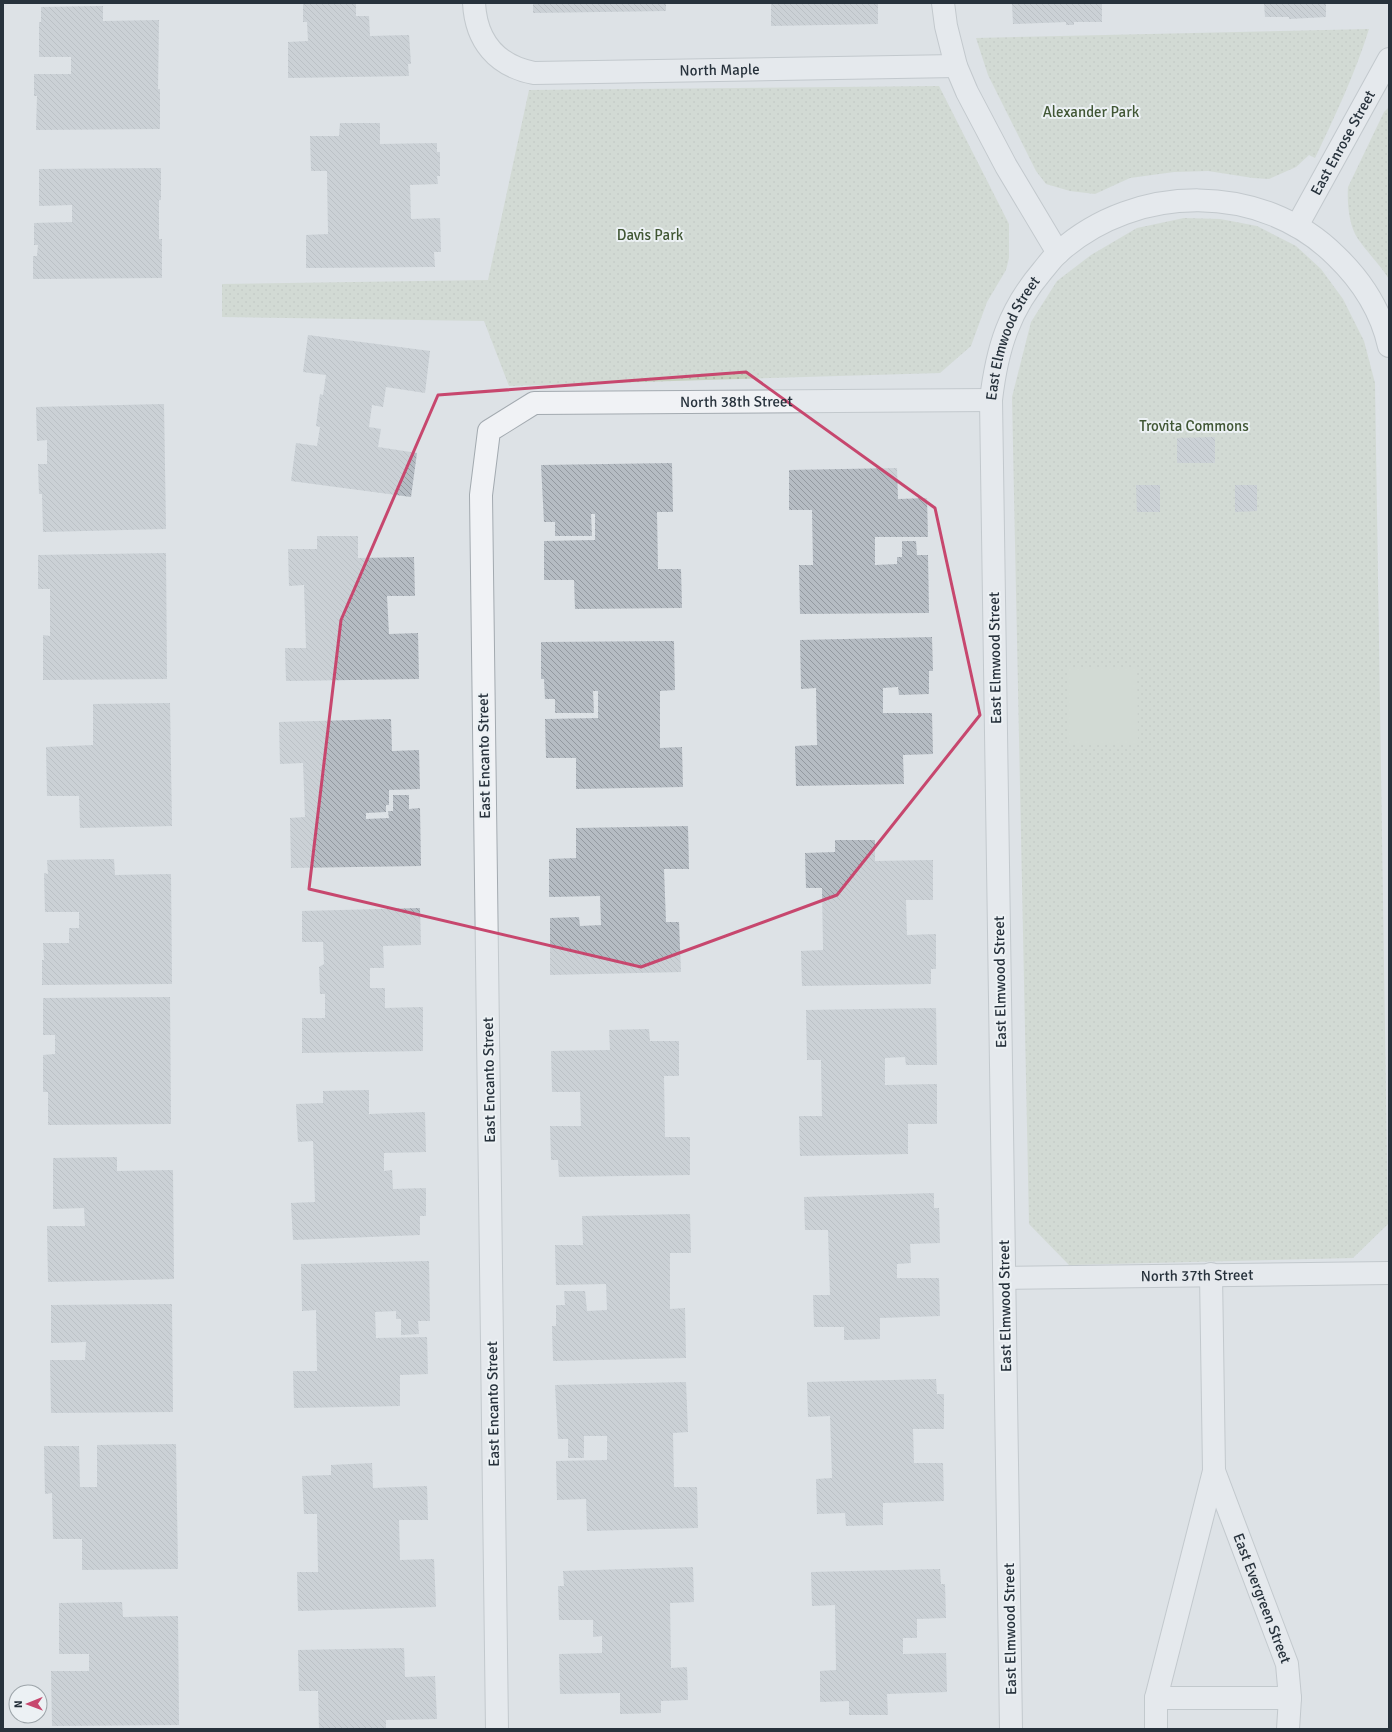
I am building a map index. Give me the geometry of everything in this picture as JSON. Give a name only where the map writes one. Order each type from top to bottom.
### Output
[{"type":"street","name":"North Maple","points":[[474,3],[476,20],[480,32],[490,49],[509,66],[534,73],[956,66]]},
{"type":"street","points":[[942,3],[956,66],[967,92],[1006,166],[1058,252]]},
{"type":"street","name":"East Enrose Street","points":[[1297,226],[1389,59]]},
{"type":"street","name":"East Elmwood Street","points":[[1011,1729],[991,400],[994,369],[1002,340],[1013,313],[1031,284],[1058,252],[1082,235],[1110,219],[1141,207],[1169,202],[1197,200],[1227,202],[1251,207],[1273,214],[1297,226]]},
{"type":"street","points":[[1297,226],[1322,241],[1360,283],[1376,310],[1389,346]]},
{"type":"street","name":"North 38th Street","points":[[489,431],[534,403],[991,400]]},
{"type":"street","name":"East Encanto Street","points":[[489,431],[481,495],[498,1729]]},
{"type":"street","name":"North 37th Street","points":[[1004,1278],[1211,1274],[1389,1273]]},
{"type":"street","name":"East Evergreen Street","points":[[1156,1729],[1156,1698],[1214,1471],[1211,1274]]},
{"type":"street","name":"East Evergreen Street","points":[[1214,1471],[1287,1664],[1290,1698],[1288,1729]]},
{"type":"street","points":[[1156,1698],[1290,1698]]},
{"type":"highlighted area","points":[[746,372],[935,508],[980,715],[837,895],[641,967],[309,889],[341,620],[438,395]]},
{"type":"green space","name":"Alexander Park","points":[[1369,29],[1351,79],[1315,158],[1309,155],[1296,167],[1269,179],[1208,171],[1174,172],[1130,178],[1095,194],[1070,191],[1046,184],[1036,171],[988,75],[976,38]]},
{"type":"green space","name":"Davis Park","points":[[939,86],[1009,224],[1009,258],[1006,270],[987,302],[971,346],[940,373],[509,386],[484,321],[222,317],[222,284],[488,280],[529,90]]},
{"type":"green space","points":[[1389,107],[1389,279],[1358,239],[1352,228],[1348,207],[1348,187],[1384,112]]},
{"type":"green space","name":"Trovita Commons","points":[[1184,218],[1220,219],[1257,226],[1296,246],[1321,269],[1343,299],[1364,341],[1375,383],[1388,1224],[1353,1258],[1069,1265],[1029,1224],[1012,397],[1031,322],[1057,281],[1091,255],[1137,228]]},
{"type":"green space","points":[[1067,669],[1137,669],[1138,744],[1068,744]]},
{"type":"building","points":[[303,3],[356,3],[356,16],[369,16],[370,36],[409,35],[411,64],[408,64],[409,76],[288,78],[288,42],[308,41],[307,22],[303,22]]},
{"type":"building","points":[[533,3],[666,3],[666,11],[533,13]]},
{"type":"building","points":[[771,3],[878,3],[878,24],[771,26]]},
{"type":"building","points":[[1012,3],[1102,3],[1102,22],[1074,22],[1074,25],[1066,25],[1066,22],[1013,24]]},
{"type":"building","points":[[1264,3],[1326,3],[1326,17],[1289,19],[1289,17],[1265,17]]},
{"type":"building","points":[[103,6],[103,21],[159,20],[158,89],[160,89],[160,129],[36,130],[37,96],[34,96],[34,74],[71,74],[71,57],[39,57],[39,22],[41,22],[41,7]]},
{"type":"building","points":[[340,123],[380,123],[380,144],[437,143],[437,152],[440,152],[440,176],[437,176],[438,184],[410,185],[411,219],[440,218],[441,252],[434,252],[435,267],[306,268],[306,235],[328,234],[327,171],[311,171],[310,136],[339,136]]},
{"type":"building","points":[[161,168],[159,239],[162,239],[162,278],[33,279],[33,256],[37,256],[38,245],[34,245],[34,223],[72,222],[72,205],[39,206],[39,169]]},
{"type":"building","points":[[308,335],[430,351],[425,393],[386,387],[383,407],[372,405],[369,427],[381,429],[378,447],[417,453],[411,497],[291,481],[296,443],[317,446],[320,427],[316,426],[320,394],[323,395],[326,375],[303,372]]},
{"type":"building","points":[[164,404],[166,529],[43,532],[42,494],[39,494],[38,464],[47,464],[47,440],[37,441],[36,407]]},
{"type":"building","points":[[1215,437],[1215,463],[1177,463],[1177,438]]},
{"type":"building","points":[[672,463],[673,512],[657,512],[658,569],[681,569],[682,608],[575,609],[574,580],[544,580],[544,541],[595,540],[595,514],[591,514],[592,536],[555,536],[555,522],[544,522],[541,465]]},
{"type":"building","points":[[897,468],[898,499],[927,498],[928,537],[875,537],[875,565],[897,564],[897,557],[902,557],[902,541],[916,541],[917,555],[928,555],[929,613],[800,614],[799,565],[813,565],[812,510],[789,510],[789,470]]},
{"type":"building","points":[[1136,485],[1160,485],[1160,512],[1137,512]]},
{"type":"building","points":[[1235,485],[1257,485],[1257,511],[1235,512]]},
{"type":"building","points":[[317,536],[358,536],[358,558],[414,557],[415,596],[387,596],[389,634],[418,633],[419,679],[286,681],[285,648],[306,648],[304,585],[289,586],[288,549],[317,549]]},
{"type":"building","points":[[166,553],[167,679],[43,680],[43,635],[50,636],[50,589],[38,589],[38,555]]},
{"type":"building","points":[[932,637],[933,671],[929,671],[929,694],[899,695],[898,687],[883,688],[883,713],[932,713],[933,754],[903,755],[904,784],[796,786],[795,746],[817,745],[816,688],[801,689],[800,640]]},
{"type":"building","points":[[674,641],[675,690],[660,691],[660,748],[682,747],[683,787],[576,789],[576,758],[546,758],[545,719],[598,718],[598,691],[593,691],[594,713],[555,713],[555,699],[545,699],[544,679],[541,679],[541,642]]},
{"type":"building","points":[[170,703],[172,826],[80,828],[79,796],[47,796],[46,747],[93,745],[93,704]]},
{"type":"building","points":[[391,719],[392,751],[419,750],[420,789],[389,790],[389,805],[386,805],[386,812],[366,813],[366,819],[389,818],[388,811],[393,811],[393,795],[409,795],[409,809],[420,808],[421,866],[291,868],[290,818],[305,817],[303,763],[280,764],[279,722]]},
{"type":"building","points":[[688,826],[689,869],[664,869],[666,922],[679,922],[681,972],[550,975],[550,918],[579,917],[580,926],[601,925],[600,896],[549,897],[549,859],[576,858],[576,828]]},
{"type":"building","points":[[835,840],[875,840],[875,861],[933,860],[933,900],[906,900],[907,935],[936,934],[936,969],[931,969],[931,984],[802,986],[801,951],[823,950],[822,888],[806,888],[805,853],[835,852]]},
{"type":"building","points":[[114,859],[115,875],[171,874],[172,984],[42,985],[42,960],[44,960],[43,943],[69,943],[69,928],[79,928],[79,912],[45,912],[44,873],[48,874],[47,860]]},
{"type":"building","points":[[420,908],[421,945],[383,946],[384,968],[370,968],[370,988],[385,988],[385,1008],[423,1007],[423,1051],[302,1053],[302,1018],[325,1018],[325,994],[320,994],[319,967],[324,964],[323,942],[302,942],[302,911]]},
{"type":"building","points":[[170,997],[171,1124],[48,1125],[48,1092],[43,1092],[43,1055],[55,1054],[55,1035],[43,1035],[43,998]]},
{"type":"building","points":[[936,1008],[937,1065],[906,1065],[905,1057],[885,1058],[885,1085],[937,1084],[937,1124],[908,1124],[908,1154],[800,1156],[799,1116],[822,1116],[821,1060],[807,1060],[806,1010]]},
{"type":"building","points":[[649,1029],[650,1041],[679,1041],[679,1076],[664,1076],[665,1137],[690,1137],[690,1175],[559,1177],[558,1160],[551,1160],[550,1126],[581,1126],[580,1092],[552,1092],[551,1051],[610,1050],[609,1030]]},
{"type":"building","points":[[369,1090],[369,1114],[425,1112],[426,1152],[384,1153],[384,1171],[392,1170],[393,1189],[426,1188],[426,1216],[420,1216],[420,1235],[293,1240],[291,1203],[315,1202],[313,1141],[298,1142],[296,1104],[323,1103],[323,1091]]},
{"type":"building","points":[[117,1157],[117,1171],[173,1170],[174,1279],[48,1282],[47,1226],[85,1226],[84,1208],[53,1209],[53,1158]]},
{"type":"building","points":[[934,1193],[934,1208],[939,1208],[940,1243],[910,1244],[911,1263],[897,1264],[897,1278],[939,1278],[940,1316],[880,1318],[880,1339],[844,1340],[844,1327],[814,1327],[813,1295],[830,1295],[828,1230],[805,1230],[804,1197]]},
{"type":"building","points":[[690,1214],[691,1253],[670,1253],[670,1309],[685,1308],[686,1358],[553,1361],[552,1326],[556,1326],[556,1305],[565,1305],[564,1291],[585,1291],[587,1311],[607,1310],[606,1284],[556,1285],[555,1245],[583,1245],[582,1216]]},
{"type":"building","points":[[429,1261],[430,1321],[418,1321],[419,1334],[401,1335],[401,1319],[396,1319],[396,1311],[375,1312],[376,1338],[427,1337],[428,1374],[400,1375],[400,1406],[294,1408],[293,1371],[317,1371],[316,1310],[302,1311],[301,1264]]},
{"type":"building","points":[[172,1304],[173,1412],[51,1413],[50,1360],[85,1360],[86,1342],[51,1343],[51,1305]]},
{"type":"building","points":[[936,1379],[937,1394],[944,1394],[944,1429],[913,1429],[914,1463],[943,1463],[944,1501],[883,1503],[883,1525],[846,1526],[845,1513],[817,1514],[816,1479],[832,1478],[830,1416],[808,1417],[807,1382]]},
{"type":"building","points":[[686,1382],[688,1432],[673,1433],[674,1487],[697,1487],[698,1528],[587,1531],[586,1499],[557,1500],[556,1461],[607,1460],[607,1436],[584,1436],[584,1458],[568,1458],[568,1439],[558,1439],[555,1385]]},
{"type":"building","points":[[176,1444],[178,1569],[82,1570],[82,1539],[53,1539],[52,1493],[45,1494],[44,1446],[79,1446],[80,1487],[97,1487],[97,1445]]},
{"type":"building","points":[[372,1463],[373,1488],[427,1486],[428,1520],[399,1520],[400,1560],[434,1559],[436,1607],[298,1611],[297,1572],[318,1572],[317,1514],[304,1514],[302,1476],[331,1475],[331,1465]]},
{"type":"building","points":[[693,1567],[694,1602],[670,1603],[671,1668],[687,1667],[688,1700],[661,1701],[661,1713],[620,1714],[620,1693],[560,1694],[559,1654],[602,1653],[602,1636],[593,1637],[593,1620],[559,1620],[558,1586],[564,1586],[563,1571]]},
{"type":"building","points":[[940,1569],[941,1584],[945,1584],[946,1618],[917,1619],[917,1638],[903,1638],[903,1654],[946,1653],[947,1692],[887,1694],[888,1715],[849,1715],[849,1701],[820,1702],[820,1671],[836,1670],[835,1605],[812,1606],[811,1572]]},
{"type":"building","points":[[122,1602],[123,1617],[178,1616],[179,1725],[52,1726],[51,1671],[89,1671],[89,1654],[59,1654],[59,1603]]},
{"type":"building","points":[[404,1648],[405,1677],[435,1676],[437,1719],[386,1720],[386,1729],[319,1729],[318,1691],[299,1691],[298,1650]]}]
